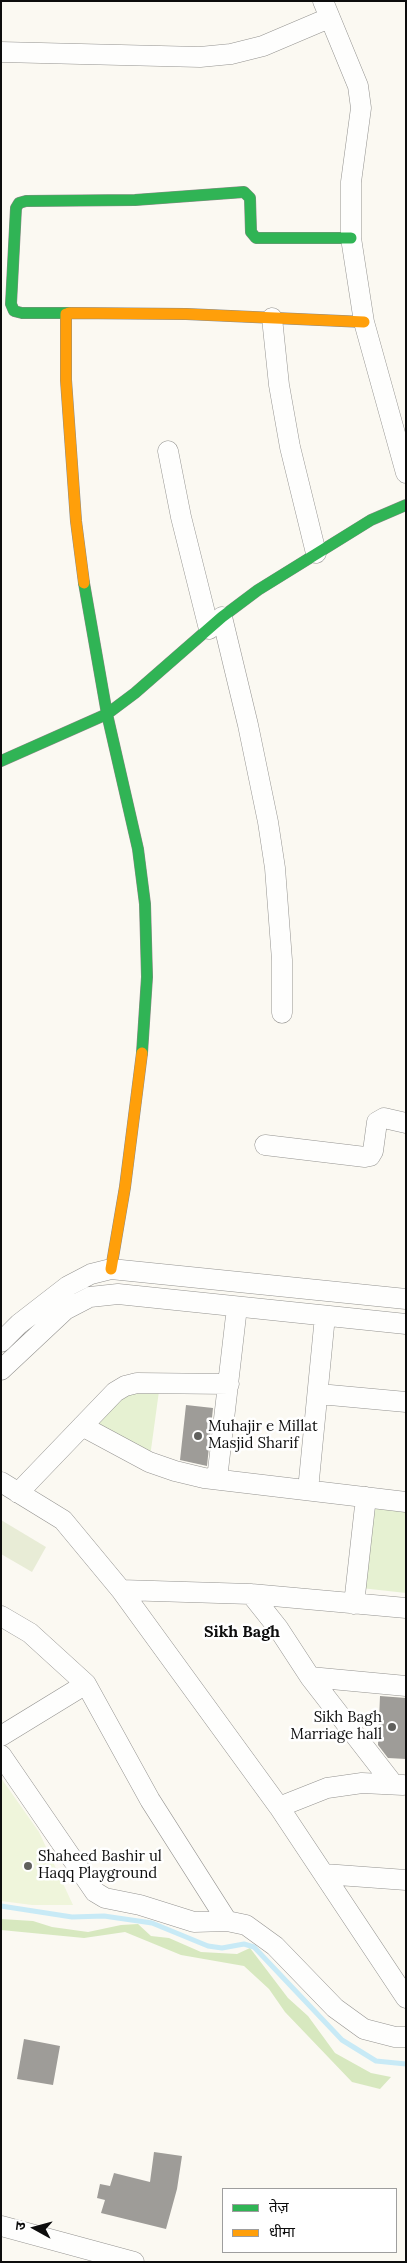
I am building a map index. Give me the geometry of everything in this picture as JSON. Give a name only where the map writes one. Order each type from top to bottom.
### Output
[{"type":"street","points":[[1,52],[200,57],[232,54],[263,46],[326,10],[358,86],[361,108],[351,182],[350,238],[364,322],[406,473]]},
{"type":"street","points":[[350,238],[256,238],[251,232],[250,198],[244,192],[135,200],[26,201],[19,203],[16,208],[7,241],[15,250],[11,304],[14,311],[22,313],[186,314],[364,322]]},
{"type":"street","points":[[66,314],[66,380],[76,521],[86,596],[107,714],[138,849],[145,904],[147,977],[142,1052],[125,1187],[111,1269]]},
{"type":"street","points":[[272,318],[279,385],[290,447],[316,553]]},
{"type":"street","points":[[168,451],[181,517],[248,725],[268,822],[280,930],[282,1012]]},
{"type":"street","points":[[1,761],[107,714],[135,693],[215,623],[258,590],[371,520],[406,505]]},
{"type":"street","points":[[265,1145],[365,1157],[370,1156],[373,1151],[377,1122],[384,1118],[406,1123]]},
{"type":"street","points":[[1,1342],[19,1324],[68,1286],[91,1274],[111,1269],[406,1299]]},
{"type":"street","points":[[1,1370],[65,1310],[90,1297],[118,1294],[406,1324]]},
{"type":"street","points":[[217,1479],[237,1307]]},
{"type":"street","points":[[308,1490],[319,1394],[325,1316]]},
{"type":"street","points":[[229,1384],[137,1384],[125,1386],[115,1392],[82,1426],[10,1487],[62,1520],[121,1590],[279,1807],[324,1874],[396,1970],[406,1998]]},
{"type":"street","points":[[319,1394],[406,1402]]},
{"type":"street","points":[[82,1426],[149,1462],[175,1471],[217,1479],[406,1502]]},
{"type":"street","points":[[354,1604],[366,1497]]},
{"type":"street","points":[[121,1590],[251,1594],[406,1608]]},
{"type":"street","points":[[251,1594],[278,1628],[310,1677],[400,1785]]},
{"type":"street","points":[[1,1616],[30,1634],[86,1684],[150,1800],[227,1922]]},
{"type":"street","points":[[310,1677],[406,1686]]},
{"type":"street","points":[[1,1736],[86,1684]]},
{"type":"street","points":[[1,1755],[95,1892],[105,1898],[140,1905],[194,1922],[227,1922],[246,1925],[274,1946],[335,2008],[364,2028],[406,2037]]},
{"type":"street","points":[[279,1807],[326,1788],[362,1783],[400,1785]]},
{"type":"street","points":[[324,1874],[406,1880]]},
{"type":"street","points":[[1,2226],[134,2262]]},
{"type":"green space","points":[[125,1391],[159,1391],[150,1457],[92,1425]]},
{"type":"green space","points":[[370,1505],[406,1509],[406,1593],[361,1588]]},
{"type":"green space","points":[[1,1520],[46,1547],[32,1572],[1,1554]]},
{"type":"green space","name":"Shaheed Bashir ul Haqq Playground","points":[[1,1778],[39,1832],[73,1905],[32,1905],[1,1901]]},
{"type":"green space","points":[[1,1919],[33,1921],[52,1927],[88,1932],[121,1925],[138,1924],[151,1936],[169,1938],[201,1952],[237,1954],[250,1948],[288,1998],[308,2016],[335,2053],[371,2073],[391,2077],[380,2089],[352,2082],[285,2012],[269,1989],[244,1966],[181,1955],[125,1932],[84,1938],[1,1930]]},
{"type":"building","name":"Muhajir e Millat Masjid Sharif","points":[[186,1405],[213,1408],[207,1466],[180,1460]]},
{"type":"building","name":"Sikh Bagh Marriage hall","points":[[380,1696],[406,1698],[406,1759],[388,1758],[378,1745]]},
{"type":"building","points":[[24,2039],[60,2046],[53,2085],[17,2079]]},
{"type":"building","points":[[154,2152],[182,2156],[177,2189],[166,2229],[101,2213],[105,2200],[97,2198],[100,2184],[110,2186],[114,2173],[150,2182]]},
{"type":"waterway","points":[[1,1906],[72,1917],[104,1916],[152,1923],[208,1946],[222,1948],[244,1944],[254,1947],[342,2040],[376,2061],[406,2064]]},
{"type":"traffic: fast","points":[[69,313],[22,313],[14,311],[11,304],[16,208],[19,203],[26,201],[135,200],[244,192],[250,198],[251,232],[256,238],[351,238]]},
{"type":"traffic: fast","points":[[1,761],[107,714],[135,693],[222,617],[258,590],[371,520],[406,505]]},
{"type":"traffic: fast","points":[[84,583],[107,714],[138,849],[145,904],[147,977],[142,1053]]},
{"type":"traffic: slow","points":[[69,313],[186,314],[364,322]]},
{"type":"traffic: slow","points":[[66,314],[66,380],[76,521],[84,583]]},
{"type":"traffic: slow","points":[[111,1269],[125,1187],[142,1053]]},
{"type":"place","name":"Muhajir e Millat Masjid Sharif","points":[[198,1436]]},
{"type":"place","name":"Sikh Bagh Marriage hall","points":[[392,1727]]},
{"type":"place","name":"Shaheed Bashir ul Haqq Playground","points":[[28,1866]]},
{"type":"district","name":"Sikh Bagh","points":[[242,1632]]}]
